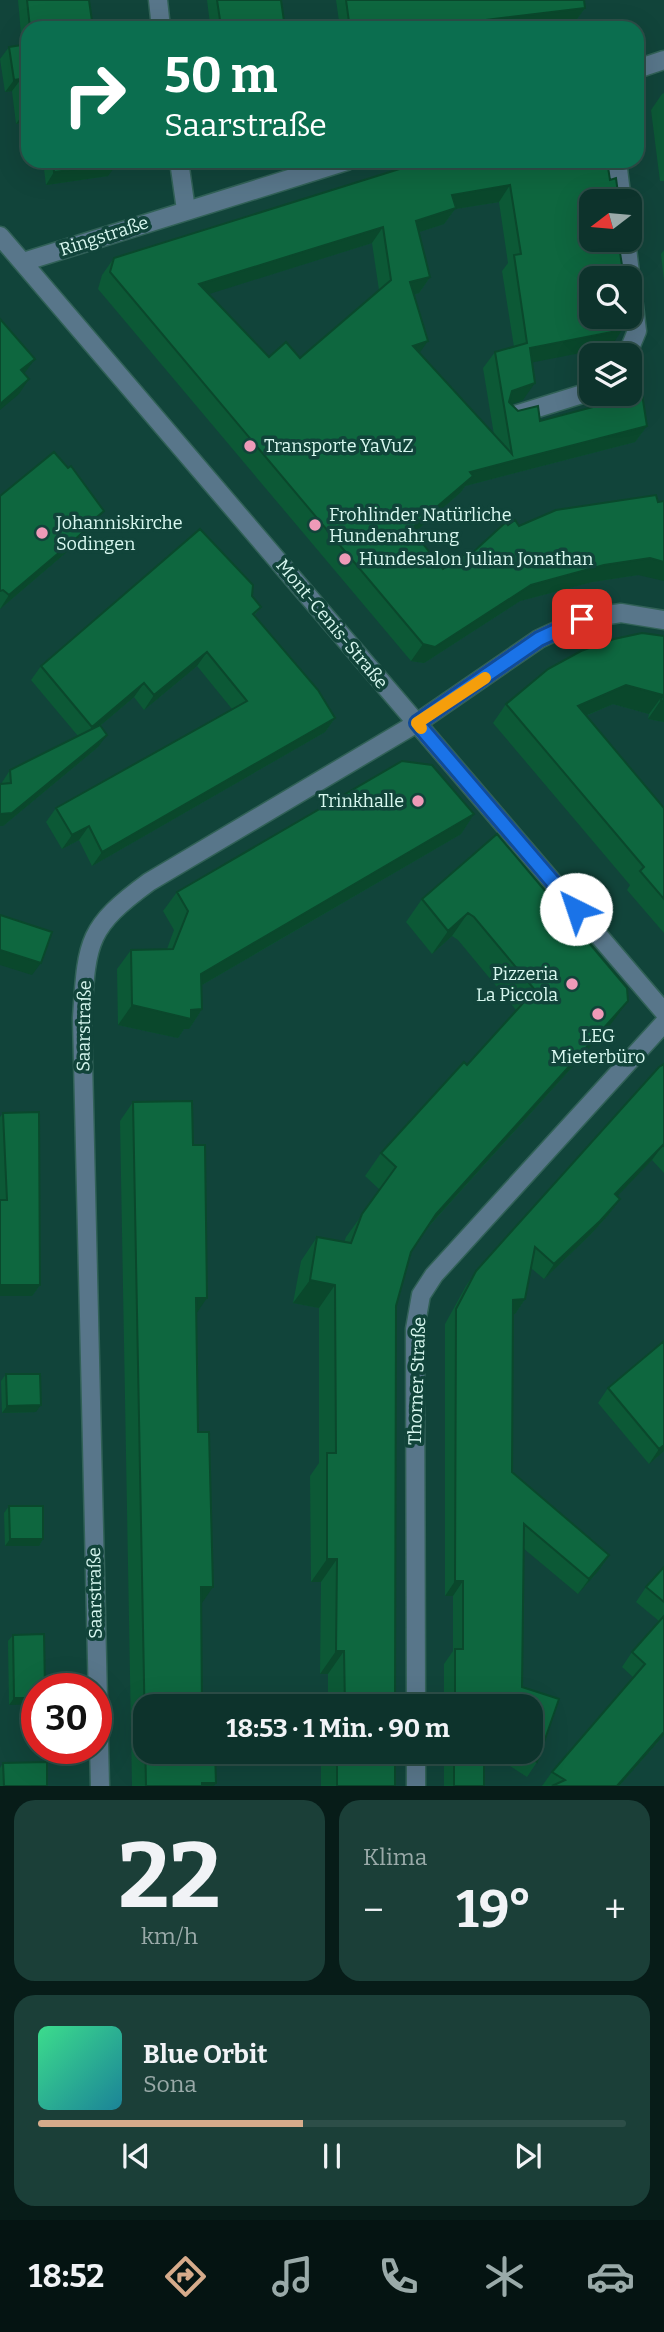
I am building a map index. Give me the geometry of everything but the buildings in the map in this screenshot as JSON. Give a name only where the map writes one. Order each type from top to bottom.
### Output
[{"type":"street","points":[[158,0],[160,21]]},
{"type":"street","points":[[644,67],[664,60]]},
{"type":"street","points":[[180,168],[186,210]]},
{"type":"street","name":"Ringstraße","points":[[23,262],[324,168]]},
{"type":"street","points":[[618,168],[620,189]]},
{"type":"street","name":"Mont-Cenis-Straße","points":[[0,236],[664,1012]]},
{"type":"street","points":[[627,252],[637,331],[632,343]]},
{"type":"street","points":[[508,416],[579,394]]},
{"type":"street","name":"Saarstraße","points":[[100,1786],[82,1031],[88,948],[99,926],[117,906],[149,882],[417,723],[539,639],[582,619],[621,613],[664,620]]},
{"type":"street","name":"Thorner Straße","points":[[416,1694],[414,1390],[415,1329],[421,1295],[434,1275],[664,1023]]},
{"type":"street","points":[[416,1764],[416,1786]]},
{"type":"slow traffic","points":[[421,728],[417,723],[485,678]]},
{"type":"place","name":"Transporte YaVuZ","points":[[250,446]]},
{"type":"place","name":"Frohlinder Natürliche Hundenahrung","points":[[315,525]]},
{"type":"place","name":"Johanniskirche Sodingen","points":[[42,533]]},
{"type":"place","name":"Hundesalon Julian Jonathan","points":[[345,559]]},
{"type":"place","name":"Trinkhalle","points":[[418,801]]},
{"type":"place","name":"Pizzeria La Piccola","points":[[572,984]]},
{"type":"place","name":"LEG Mieterbüro","points":[[598,1014]]},
{"type":"route","points":[[576,909],[417,723],[505,665],[539,639],[582,619]]}]
